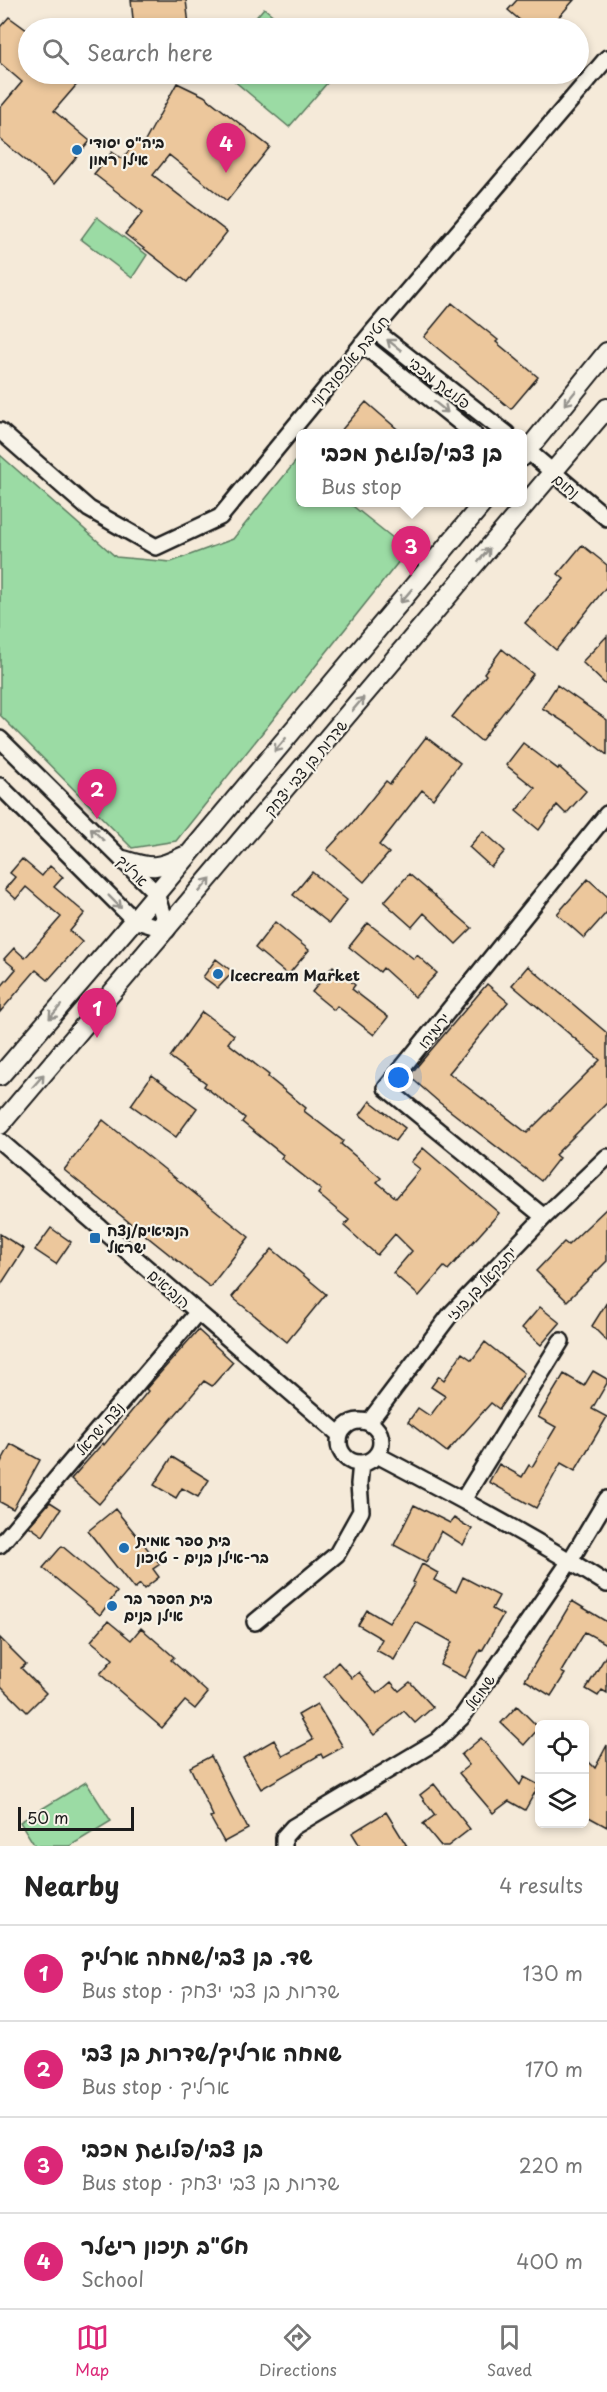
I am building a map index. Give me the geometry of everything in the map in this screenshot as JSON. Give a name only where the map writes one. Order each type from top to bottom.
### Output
[{"type":"main road","points":[[527,447],[607,352]]},
{"type":"main road","name":"שדרות בן צבי יצחק","points":[[527,505],[607,408]]},
{"type":"main road","points":[[0,1076],[134,920],[480,507]]},
{"type":"main road","name":"שדרות בן צבי יצחק","points":[[0,1125],[525,507]]},
{"type":"main road","points":[[124,860],[148,868],[167,864],[189,854]]},
{"type":"street","name":"חטיבת אלכסנדרוני","points":[[589,79],[607,58]]},
{"type":"street","name":"חטיבת אלכסנדרוני","points":[[0,431],[88,509],[156,546],[220,517],[362,344],[585,84]]},
{"type":"street","name":"פלוגת מכבי","points":[[374,330],[501,429]]},
{"type":"street","name":"פלוגת מכבי","points":[[362,344],[468,429]]},
{"type":"street","name":"נחום","points":[[527,453],[607,518]]},
{"type":"street","name":"ארליך","points":[[0,740],[156,893],[167,930]]},
{"type":"street","points":[[0,786],[134,920],[167,930]]},
{"type":"street","name":"ירמיהו","points":[[544,1217],[386,1088],[607,814]]},
{"type":"street","name":"הנביאים","points":[[0,1141],[340,1435]]},
{"type":"street","name":"יחזקאל בן בוזי","points":[[369,1422],[450,1315],[544,1217],[607,1157]]},
{"type":"street","name":"נצח ישראל","points":[[0,1545],[198,1312]]},
{"type":"street","points":[[463,1500],[561,1341]]},
{"type":"street","points":[[360,1420],[369,1422],[375,1426],[381,1437],[380,1449],[368,1461],[361,1463],[347,1458],[339,1444],[340,1435],[351,1422],[360,1420]]},
{"type":"street","points":[[376,1455],[463,1500],[607,1584]]},
{"type":"street","points":[[255,1622],[337,1554],[361,1511],[359,1484],[361,1463]]},
{"type":"street","name":"שמואל","points":[[284,1846],[284,1837],[293,1827],[437,1741],[462,1717],[570,1561],[607,1499]]},
{"type":"green space","points":[[264,8],[276,18],[256,18]]},
{"type":"green space","points":[[238,84],[326,84],[289,127]]},
{"type":"green space","points":[[97,217],[147,255],[132,278],[81,239]]},
{"type":"green space","points":[[0,455],[116,557],[171,562],[233,539],[296,461],[296,507],[354,507],[408,550],[176,841],[132,848],[0,715]]},
{"type":"green space","points":[[86,1782],[111,1821],[70,1846],[35,1846],[20,1822]]},
{"type":"building","points":[[131,0],[186,0],[188,18],[133,18]]},
{"type":"building","points":[[517,0],[574,0],[558,18],[517,18],[508,10]]},
{"type":"building","points":[[9,17],[18,24],[18,79],[0,63],[0,27]]},
{"type":"building","points":[[20,84],[77,84],[54,111],[90,141],[54,184],[0,139],[0,108]]},
{"type":"building","points":[[176,84],[179,84],[204,96],[270,147],[227,201],[169,155],[153,175],[227,232],[187,282],[125,234],[143,212],[94,174],[112,152],[122,159],[137,141],[143,145]]},
{"type":"building","points":[[452,303],[498,340],[496,342],[538,377],[511,409],[424,337]]},
{"type":"building","points":[[366,402],[397,429],[342,429]]},
{"type":"building","points":[[582,545],[607,565],[607,586],[556,650],[525,623],[564,579],[558,574]]},
{"type":"building","points":[[607,636],[607,686],[582,662]]},
{"type":"building","points":[[502,649],[533,674],[481,741],[452,717],[486,675],[484,673]]},
{"type":"building","points":[[557,685],[607,720],[607,755],[572,727],[542,708]]},
{"type":"building","points":[[426,737],[460,763],[433,799],[422,790],[379,845],[389,853],[364,882],[327,850],[386,781],[390,784]]},
{"type":"building","points":[[523,743],[558,769],[559,767],[586,791],[566,814],[557,805],[539,830],[516,811],[535,788],[506,765]]},
{"type":"building","points":[[483,831],[505,851],[491,867],[469,847]]},
{"type":"building","points":[[22,859],[42,876],[50,866],[63,877],[54,887],[85,913],[70,931],[82,942],[48,980],[36,970],[0,1012],[0,988],[16,969],[4,959],[14,948],[25,958],[61,917],[26,887],[16,899],[5,889],[15,877],[10,873]]},
{"type":"building","points":[[312,872],[347,900],[329,923],[293,895]]},
{"type":"building","points":[[409,874],[472,928],[456,944],[424,913],[412,927],[384,902]]},
{"type":"building","points":[[588,879],[607,896],[607,912],[584,938],[557,914]]},
{"type":"building","points":[[275,922],[309,950],[288,975],[255,948]]},
{"type":"building","points":[[368,923],[414,959],[417,955],[437,973],[415,997],[383,968],[380,972],[349,947]]},
{"type":"building","name":"Icecream Market","points":[[216,959],[233,972],[218,988],[203,977]]},
{"type":"building","points":[[333,966],[355,985],[352,989],[388,1017],[374,1035],[337,1006],[334,1010],[312,992]]},
{"type":"building","points":[[528,966],[607,1033],[607,1103],[555,1155],[559,1158],[541,1181],[440,1103],[409,1076],[487,984],[508,1002],[449,1073],[527,1133],[600,1060],[512,985]]},
{"type":"building","points":[[202,1012],[234,1035],[228,1043],[306,1108],[304,1111],[343,1141],[341,1144],[381,1178],[377,1182],[396,1198],[420,1169],[411,1162],[423,1148],[499,1213],[448,1270],[444,1267],[419,1296],[393,1273],[412,1251],[395,1234],[377,1255],[344,1226],[349,1220],[318,1194],[321,1190],[281,1158],[283,1155],[242,1122],[245,1118],[204,1086],[206,1083],[170,1057]]},
{"type":"building","points":[[152,1075],[197,1108],[176,1137],[131,1105]]},
{"type":"building","points":[[370,1101],[405,1128],[395,1141],[360,1115]]},
{"type":"building","points":[[103,1120],[249,1237],[210,1287],[64,1170]]},
{"type":"building","points":[[607,1208],[607,1261],[567,1301],[536,1271],[564,1242],[568,1245]]},
{"type":"building","points":[[51,1228],[71,1242],[56,1264],[35,1250]]},
{"type":"building","points":[[0,1234],[24,1249],[0,1286]]},
{"type":"building","points":[[272,1249],[326,1294],[287,1342],[232,1297]]},
{"type":"building","points":[[607,1302],[607,1341],[592,1326]]},
{"type":"building","points":[[540,1307],[560,1323],[541,1345],[522,1328]]},
{"type":"building","points":[[198,1330],[233,1362],[212,1386],[204,1381],[99,1504],[71,1479],[103,1443],[104,1445],[148,1391],[146,1389]]},
{"type":"building","points":[[485,1342],[524,1373],[499,1409],[491,1403],[447,1452],[408,1422],[418,1408],[430,1416],[445,1396],[431,1387],[439,1376],[444,1380],[462,1353],[472,1360]]},
{"type":"building","points":[[593,1371],[607,1379],[607,1383],[592,1409],[607,1417],[575,1471],[561,1463],[536,1508],[489,1482],[499,1464],[522,1477],[529,1465],[532,1467],[556,1427],[538,1417],[564,1374],[584,1386]]},
{"type":"building","points":[[11,1444],[40,1460],[13,1509],[0,1502],[0,1464]]},
{"type":"building","points":[[172,1457],[209,1480],[198,1497],[182,1488],[176,1498],[154,1485]]},
{"type":"building","points":[[50,1502],[61,1509],[43,1536],[29,1526]]},
{"type":"building","points":[[414,1505],[450,1523],[454,1518],[472,1529],[463,1545],[441,1531],[426,1562],[394,1545]]},
{"type":"building","name":"בית ספר אמית בר-אילן בנים - טיכון","points":[[115,1509],[160,1564],[153,1569],[159,1577],[144,1589],[140,1584],[134,1589],[88,1531]]},
{"type":"building","points":[[62,1546],[117,1592],[100,1615],[43,1568]]},
{"type":"building","points":[[422,1564],[438,1573],[434,1580],[456,1592],[463,1577],[499,1596],[492,1609],[503,1615],[465,1678],[440,1665],[452,1642],[416,1622],[394,1660],[376,1650],[382,1639],[358,1625],[367,1610],[389,1623],[415,1583],[413,1582]]},
{"type":"building","points":[[572,1601],[607,1622],[607,1644],[585,1632],[561,1672],[565,1674],[551,1696],[525,1680]]},
{"type":"building","points":[[108,1621],[131,1640],[141,1628],[174,1657],[171,1660],[208,1693],[195,1709],[185,1701],[162,1728],[100,1674],[113,1659],[91,1641]]},
{"type":"building","points":[[0,1638],[26,1664],[21,1668],[46,1693],[27,1712],[0,1685]]},
{"type":"building","points":[[607,1654],[607,1693],[602,1690],[598,1696],[586,1689]]},
{"type":"building","points":[[338,1662],[352,1678],[359,1672],[377,1694],[391,1682],[399,1691],[410,1682],[433,1707],[415,1723],[404,1711],[374,1735],[324,1676]]},
{"type":"building","points":[[317,1704],[343,1747],[323,1758],[321,1754],[261,1789],[243,1758],[274,1740],[283,1756],[313,1740],[298,1715]]},
{"type":"building","points":[[517,1706],[535,1724],[535,1733],[524,1745],[501,1723]]},
{"type":"building","points":[[481,1738],[520,1785],[524,1777],[535,1783],[535,1792],[525,1810],[509,1801],[493,1813],[459,1773],[469,1765],[461,1755]]},
{"type":"building","points":[[607,1745],[607,1827],[589,1817],[589,1762],[595,1768]]},
{"type":"building","points":[[211,1756],[248,1829],[224,1842],[210,1817],[213,1816],[190,1767]]},
{"type":"building","points":[[434,1784],[470,1829],[448,1846],[441,1846],[423,1824],[435,1815],[420,1795]]},
{"type":"building","points":[[386,1812],[407,1846],[360,1846],[352,1833]]},
{"type":"place","name":"ביה\"ס יסודי אילן רמון","points":[[77,150]]},
{"type":"place","name":"חט\"ב תיכון ריגלר","points":[[226,173]]},
{"type":"place","name":"בן צבי/פלוגת מכבי","points":[[411,576]]},
{"type":"place","name":"שמחה ארליך/שדרות בן צבי","points":[[97,819]]},
{"type":"place","name":"Icecream Market","points":[[218,974]]},
{"type":"place","name":"שד. בן צבי/שמחה ארליך","points":[[97,1038]]},
{"type":"place","name":"הנביאים/נצח ישראל","points":[[95,1238]]},
{"type":"place","name":"בית ספר אמית בר-אילן בנים - טיכון","points":[[124,1548]]},
{"type":"place","name":"בית הספר בר אילן בנים","points":[[112,1606]]}]
